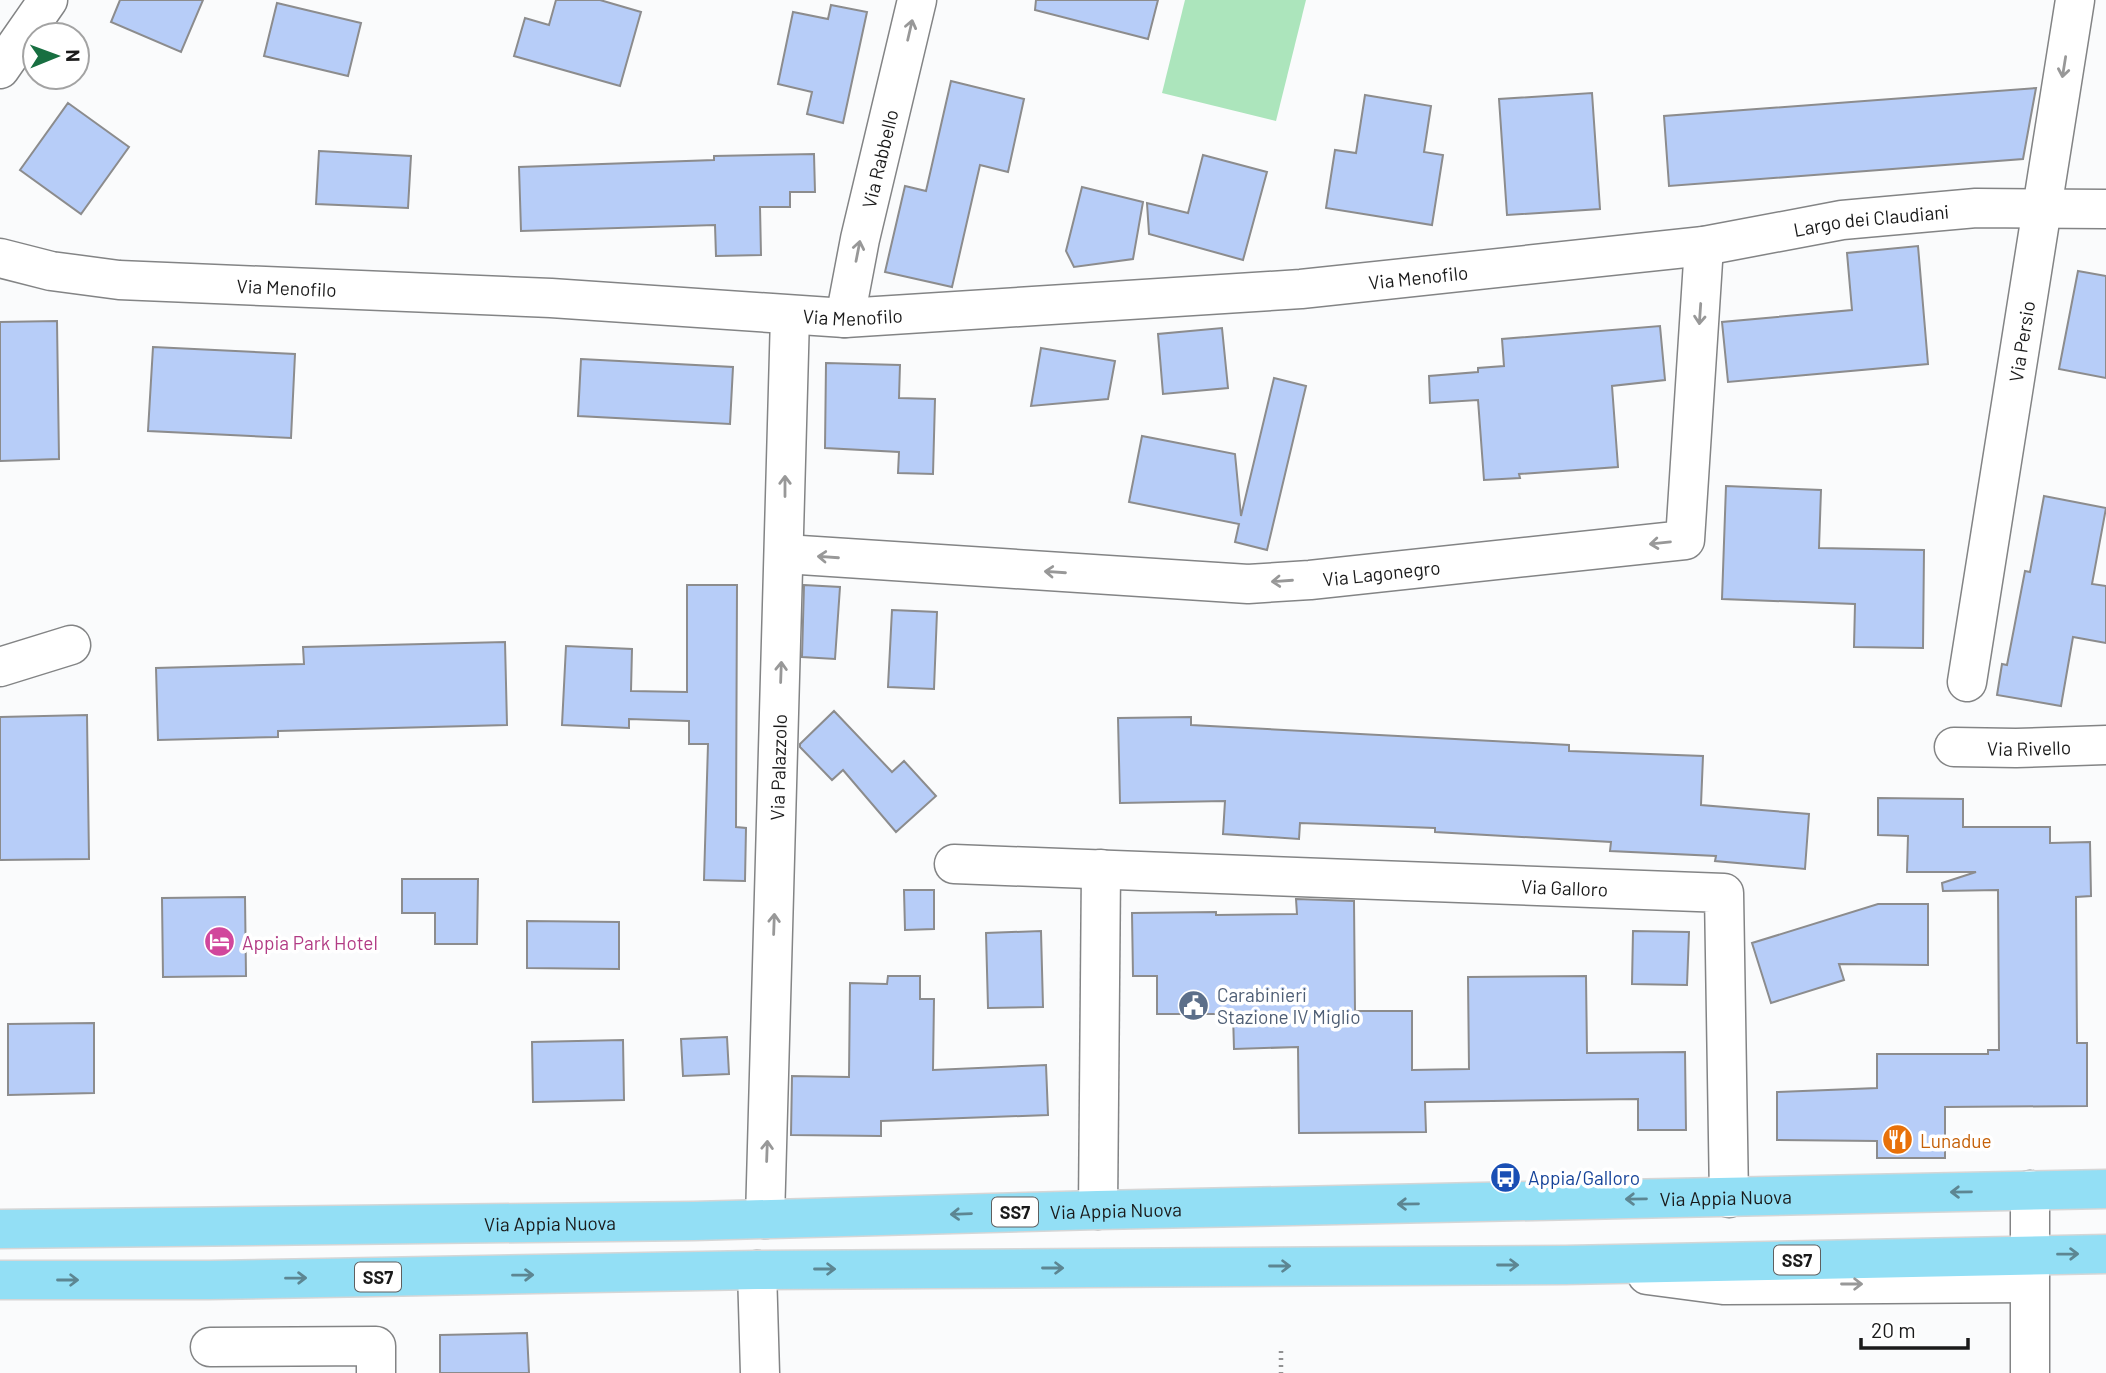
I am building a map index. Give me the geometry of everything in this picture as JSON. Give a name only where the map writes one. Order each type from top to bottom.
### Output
[{"type":"main road","name":"Via Appia Nuova","points":[[0,1229],[765,1219],[1098,1209],[2106,1189]]},
{"type":"main road","name":"SS7","points":[[0,1280],[209,1280],[757,1269],[1565,1265],[2029,1269],[2106,1254]]},
{"type":"street","points":[[0,69],[48,0]]},
{"type":"street","name":"Via Rabbello","points":[[845,318],[860,239],[917,0]]},
{"type":"street","name":"Via Persio","points":[[1967,682],[2075,0]]},
{"type":"street","name":"Largo dei Claudiani","points":[[1704,246],[1842,220],[1976,208],[2106,209]]},
{"type":"street","name":"Via Menofilo","points":[[0,258],[51,271],[120,281],[551,298],[845,318],[1301,289],[1704,246]]},
{"type":"street","name":"Via Lagonegro","points":[[785,554],[1248,584],[1310,580],[1685,540],[1704,246]]},
{"type":"street","name":"Via Palazzolo","points":[[765,1219],[790,316]]},
{"type":"street","points":[[0,667],[71,645]]},
{"type":"street","name":"Via Rivello","points":[[1954,747],[2106,745]]},
{"type":"street","name":"Via Galloro","points":[[954,864],[1724,894],[1729,1198]]},
{"type":"street","points":[[1098,1209],[1101,869]]},
{"type":"street","points":[[2030,1190],[2030,1373]]},
{"type":"street","points":[[757,1269],[760,1373]]},
{"type":"street","points":[[210,1346],[376,1346],[376,1373]]},
{"type":"path","points":[[1281,1352],[1281,1373]]},
{"type":"green space","points":[[1185,0],[1306,0],[1276,121],[1162,93]]},
{"type":"building","points":[[120,0],[203,0],[181,52],[111,22]]},
{"type":"building","points":[[556,0],[600,0],[641,12],[620,86],[514,56],[525,18],[549,25]]},
{"type":"building","points":[[1036,0],[1158,0],[1148,39],[1035,10]]},
{"type":"building","points":[[277,3],[361,23],[348,76],[264,56]]},
{"type":"building","points":[[831,5],[867,12],[843,123],[807,114],[812,92],[778,84],[793,12],[828,19]]},
{"type":"building","points":[[951,81],[1024,99],[1008,172],[980,165],[952,287],[885,272],[905,186],[926,191]]},
{"type":"building","points":[[2036,88],[2023,159],[1669,186],[1664,116]]},
{"type":"building","points":[[1592,93],[1600,209],[1507,215],[1499,99]]},
{"type":"building","points":[[1365,95],[1431,106],[1424,152],[1443,155],[1432,225],[1326,208],[1335,150],[1356,153]]},
{"type":"building","points":[[68,103],[129,147],[81,214],[20,170]]},
{"type":"building","points":[[319,151],[411,156],[408,208],[316,204]]},
{"type":"building","points":[[814,154],[815,192],[790,192],[790,207],[760,207],[761,255],[716,256],[715,225],[521,231],[519,167],[714,160],[714,156]]},
{"type":"building","points":[[1203,155],[1267,172],[1243,260],[1149,234],[1147,203],[1188,213]]},
{"type":"building","points":[[1082,187],[1143,202],[1133,259],[1074,267],[1066,251]]},
{"type":"building","points":[[1918,246],[1928,364],[1728,382],[1722,322],[1852,310],[1847,253]]},
{"type":"building","points":[[2078,271],[2106,276],[2106,378],[2059,369]]},
{"type":"building","points":[[57,321],[59,459],[0,461],[0,322]]},
{"type":"building","points":[[1660,326],[1665,380],[1612,386],[1618,467],[1519,474],[1520,478],[1484,480],[1478,400],[1430,403],[1429,376],[1478,372],[1478,368],[1504,366],[1502,339]]},
{"type":"building","points":[[1222,328],[1228,388],[1163,394],[1158,334]]},
{"type":"building","points":[[153,347],[295,354],[291,438],[148,431]]},
{"type":"building","points":[[1041,348],[1115,361],[1108,399],[1031,406]]},
{"type":"building","points":[[581,359],[733,367],[730,424],[578,416]]},
{"type":"building","points":[[826,363],[900,365],[899,398],[935,399],[933,474],[898,473],[899,452],[825,448]]},
{"type":"building","points":[[1274,378],[1306,386],[1267,550],[1235,542],[1239,524],[1129,502],[1142,436],[1235,454],[1241,516]]},
{"type":"building","points":[[1726,486],[1821,490],[1819,548],[1924,550],[1923,648],[1854,647],[1855,604],[1722,599]]},
{"type":"building","points":[[2044,496],[2106,508],[2092,584],[2106,586],[2106,643],[2073,637],[2061,706],[1997,695],[2002,664],[2007,665],[2025,571],[2030,572]]},
{"type":"building","points":[[687,585],[737,585],[736,827],[746,828],[745,881],[704,880],[708,744],[689,744],[689,721],[629,719],[629,728],[562,725],[566,646],[632,649],[631,691],[687,692]]},
{"type":"building","points":[[804,585],[840,587],[835,659],[802,657]]},
{"type":"building","points":[[892,610],[937,612],[934,689],[888,687]]},
{"type":"building","points":[[505,642],[507,725],[278,731],[278,737],[158,740],[156,668],[304,664],[303,647]]},
{"type":"building","points":[[834,711],[892,772],[904,761],[936,796],[896,832],[843,770],[832,780],[800,747]]},
{"type":"building","points":[[87,715],[89,859],[0,860],[0,717]]},
{"type":"building","points":[[1191,717],[1191,725],[1569,745],[1569,751],[1703,756],[1701,805],[1809,814],[1805,869],[1715,861],[1716,856],[1610,851],[1611,842],[1435,832],[1435,828],[1300,823],[1299,839],[1223,834],[1225,801],[1120,803],[1118,718]]},
{"type":"building","points":[[1878,798],[1963,799],[1963,827],[2050,827],[2050,843],[2090,842],[2091,896],[2076,897],[2077,1043],[2087,1043],[2087,1106],[1945,1107],[1945,1158],[1877,1158],[1877,1141],[1777,1140],[1777,1092],[1877,1088],[1877,1054],[1988,1054],[1988,1050],[1999,1050],[1998,890],[1943,891],[1942,883],[1976,872],[1907,872],[1908,836],[1878,835]]},
{"type":"building","points":[[402,879],[478,879],[477,944],[435,944],[435,913],[402,913]]},
{"type":"building","points":[[904,890],[934,890],[934,929],[905,930]]},
{"type":"building","points":[[245,897],[246,976],[163,977],[162,898]]},
{"type":"building","points":[[1296,899],[1354,901],[1355,1011],[1412,1011],[1412,1070],[1469,1069],[1468,977],[1586,976],[1587,1053],[1685,1052],[1686,1130],[1638,1130],[1638,1099],[1425,1102],[1426,1132],[1299,1133],[1298,1047],[1234,1049],[1233,1014],[1157,1014],[1157,976],[1133,976],[1132,913],[1297,914]]},
{"type":"building","points":[[1878,904],[1928,904],[1928,965],[1839,964],[1844,980],[1771,1003],[1752,943]]},
{"type":"building","points":[[527,921],[619,922],[619,969],[527,968]]},
{"type":"building","points":[[1041,931],[1043,1007],[988,1008],[986,933]]},
{"type":"building","points":[[1633,931],[1689,932],[1687,985],[1632,984]]},
{"type":"building","points":[[888,976],[920,976],[920,999],[934,999],[933,1070],[1046,1065],[1048,1115],[881,1121],[881,1136],[791,1135],[792,1076],[849,1077],[850,983],[887,984]]},
{"type":"building","points":[[94,1023],[94,1093],[8,1095],[8,1024]]},
{"type":"building","points":[[727,1037],[729,1074],[683,1076],[681,1039]]},
{"type":"building","points":[[623,1040],[624,1100],[533,1102],[532,1042]]},
{"type":"building","points":[[527,1333],[529,1373],[440,1373],[440,1335]]},
{"type":"place","name":"Appia Park Hotel","points":[[219,942]]},
{"type":"place","name":"Carabinieri Stazione IV Miglio","points":[[1194,1005]]},
{"type":"place","name":"Lunadue","points":[[1897,1140]]},
{"type":"place","name":"Appia/Galloro","points":[[1505,1177]]}]
